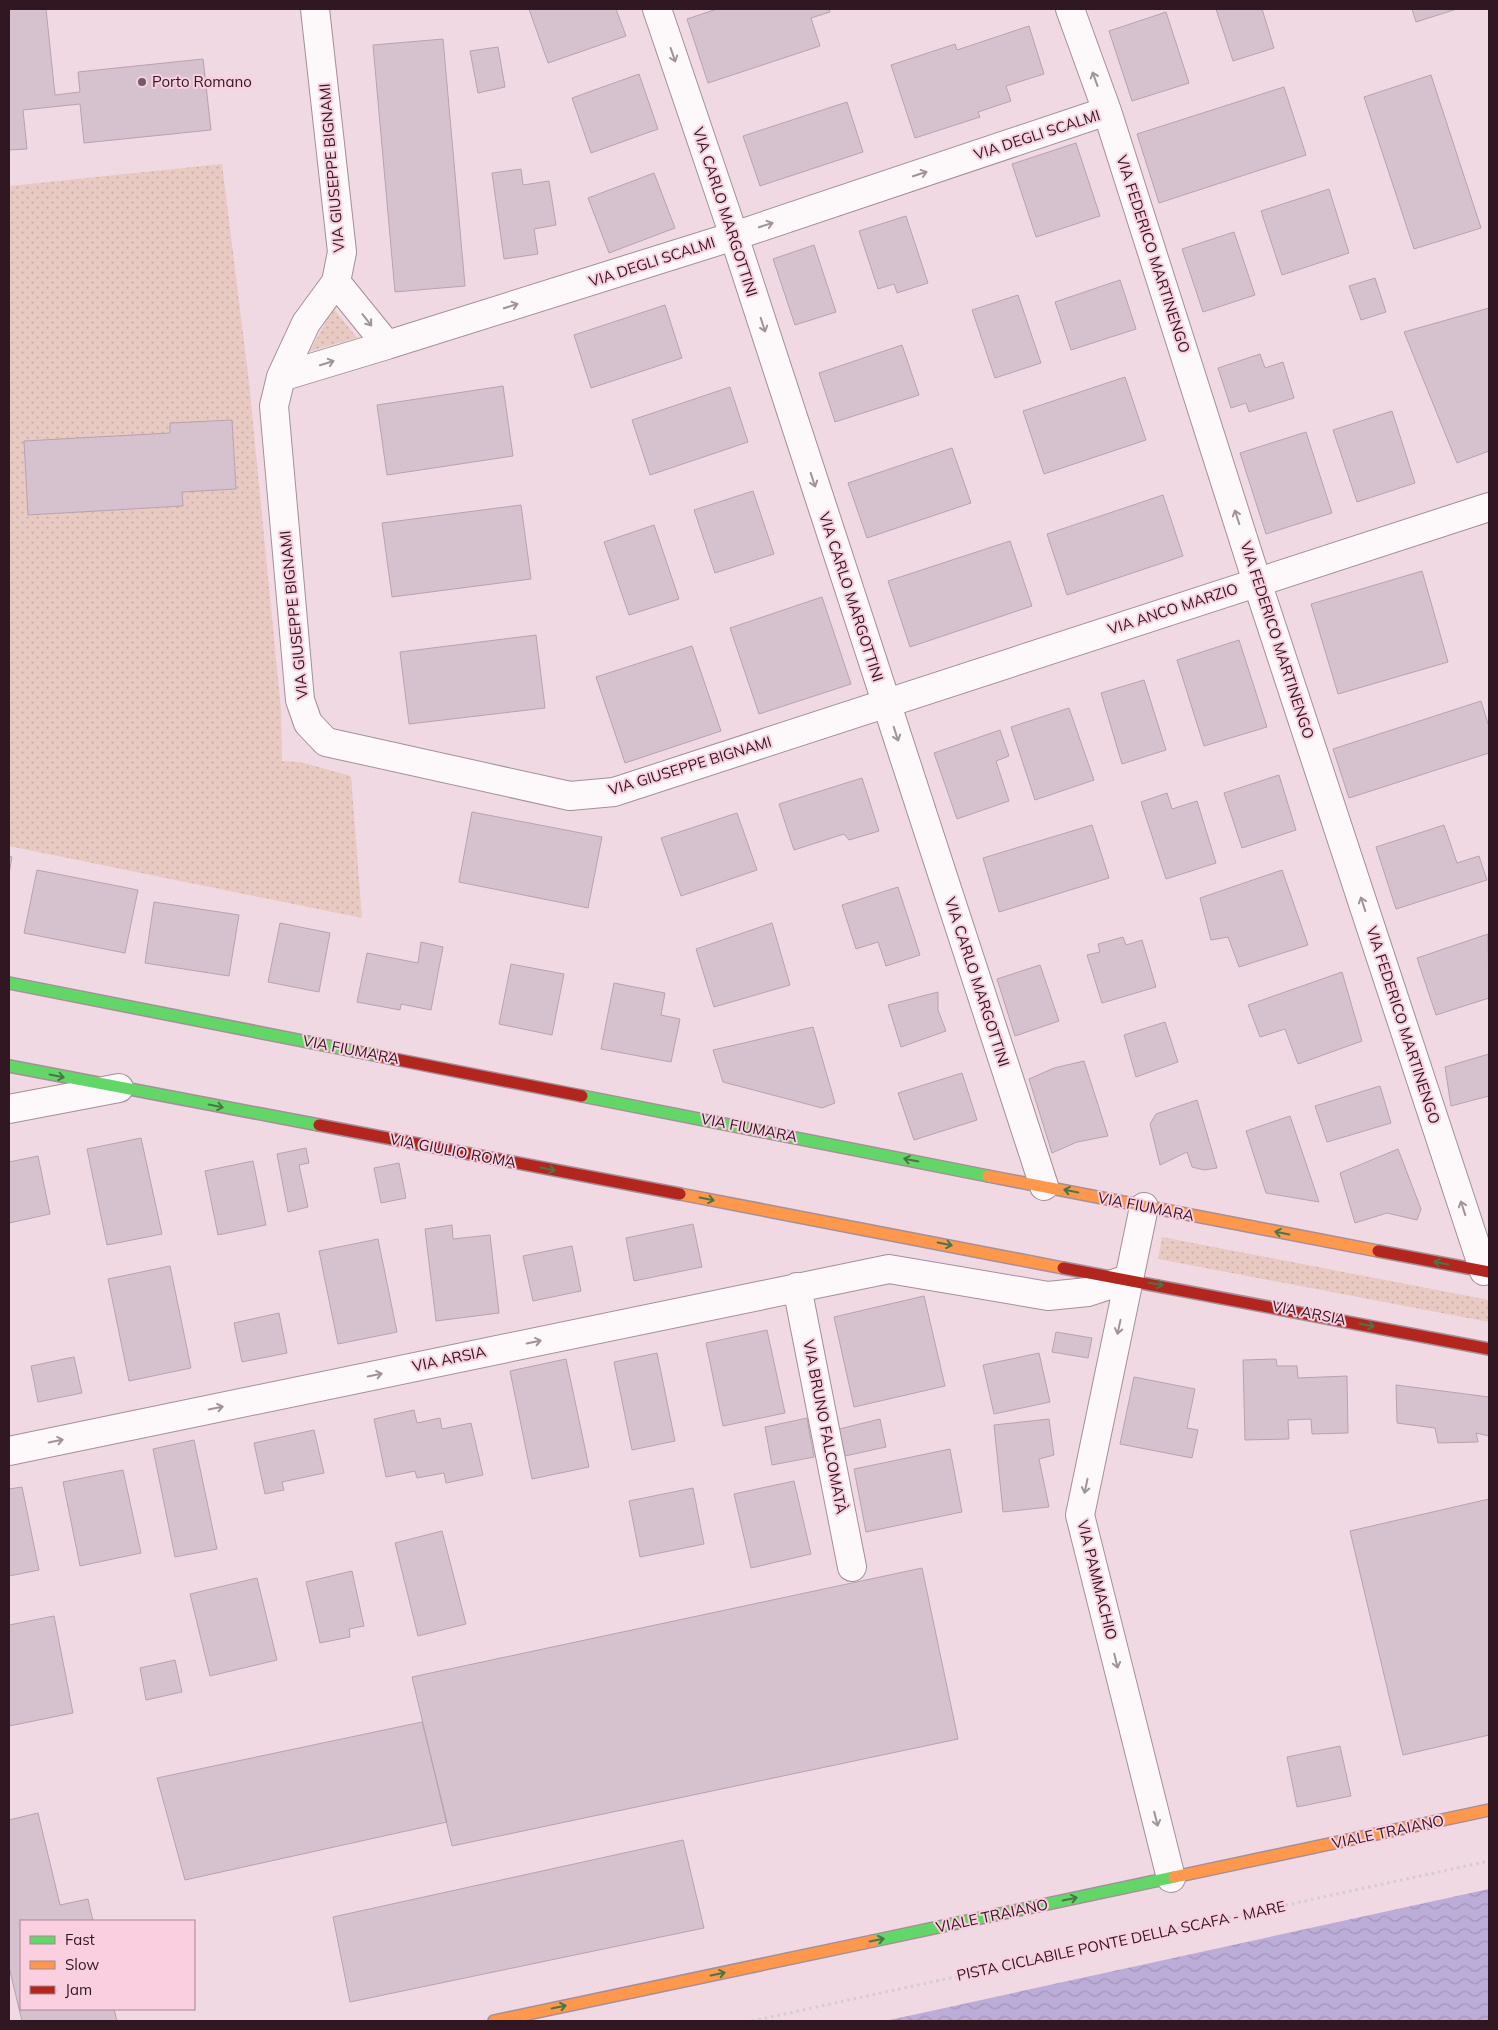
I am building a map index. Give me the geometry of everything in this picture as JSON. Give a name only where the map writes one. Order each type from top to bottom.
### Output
[{"type":"street","name":"VIA GIUSEPPE BIGNAMI","points":[[315,9],[342,252],[336,282],[306,323],[281,377],[274,406],[300,700],[308,723],[326,742],[570,796],[614,792],[886,702]]},
{"type":"street","name":"VIA CARLO MARGOTTINI","points":[[657,9],[734,236],[1044,1186]]},
{"type":"street","name":"VIA FEDERICO MARTINENGO","points":[[1070,9],[1107,112],[1257,582],[1487,1272]]},
{"type":"street","name":"VIA DEGLI SCALMI","points":[[281,377],[734,236],[1107,112]]},
{"type":"street","points":[[336,282],[387,345]]},
{"type":"street","name":"VIA ANCO MARZIO","points":[[886,702],[1489,507]]},
{"type":"street","name":"VIA FIUMARA","points":[[9,983],[1144,1207],[1487,1272]]},
{"type":"street","name":"VIA GIULIO ROMA","points":[[9,1066],[897,1235]]},
{"type":"street","points":[[9,1109],[119,1088]]},
{"type":"street","name":"VIA PAMMACHIO","points":[[1144,1207],[1080,1515],[1171,1878]]},
{"type":"street","points":[[889,1269],[897,1235]]},
{"type":"street","name":"VIA ARSIA","points":[[897,1235],[1489,1349]]},
{"type":"street","name":"VIA ARSIA","points":[[9,1451],[889,1269],[1048,1296],[1088,1292],[1128,1279]]},
{"type":"street","name":"VIA BRUNO FALCOMATÀ","points":[[797,1287],[852,1567]]},
{"type":"street","name":"VIALE TRAIANO","points":[[494,2021],[1489,1810]]},
{"type":"path","name":"PISTA CICLABILE PONTE DELLA SCAFA - MARE","points":[[752,2021],[1489,1861]]},
{"type":"shaded area","points":[[222,164],[249,382],[281,710],[282,761],[300,762],[351,776],[362,918],[9,846],[9,186]]},
{"type":"shaded area","points":[[333,308],[357,338],[310,351]]},
{"type":"shaded area","points":[[1162,1237],[1489,1300],[1489,1322],[1158,1259]]},
{"type":"water","points":[[1489,1889],[1489,2021],[885,2021]]},
{"type":"building","name":"Porto Romano","points":[[9,9],[46,9],[55,95],[80,92],[78,72],[203,59],[211,130],[84,143],[80,104],[23,110],[27,149],[9,150]]},
{"type":"building","points":[[529,9],[616,9],[626,36],[548,63]]},
{"type":"building","points":[[717,9],[829,9],[830,12],[811,18],[820,46],[708,83],[687,19]]},
{"type":"building","points":[[1216,9],[1262,9],[1274,48],[1233,61]]},
{"type":"building","points":[[1412,9],[1457,9],[1416,22]]},
{"type":"building","points":[[1166,12],[1189,83],[1132,101],[1109,31]]},
{"type":"building","points":[[1029,26],[1044,74],[1006,86],[1011,101],[978,112],[980,117],[915,138],[891,65],[955,44],[957,50]]},
{"type":"building","points":[[443,39],[465,286],[395,292],[373,45]]},
{"type":"building","points":[[498,47],[505,87],[478,93],[470,51]]},
{"type":"building","points":[[639,74],[658,129],[591,153],[572,98]]},
{"type":"building","points":[[1431,75],[1481,228],[1414,249],[1364,97]]},
{"type":"building","points":[[1284,87],[1306,155],[1159,203],[1137,134]]},
{"type":"building","points":[[847,102],[863,152],[760,186],[743,136]]},
{"type":"building","points":[[1076,143],[1100,216],[1036,237],[1012,164]]},
{"type":"building","points":[[521,169],[523,185],[549,181],[556,225],[534,229],[538,254],[504,259],[492,173]]},
{"type":"building","points":[[654,173],[675,228],[609,253],[588,198]]},
{"type":"building","points":[[1329,189],[1349,253],[1282,275],[1261,211]]},
{"type":"building","points":[[906,216],[928,283],[897,293],[894,284],[878,289],[859,231]]},
{"type":"building","points":[[1234,232],[1255,295],[1203,312],[1182,249]]},
{"type":"building","points":[[814,245],[836,312],[795,325],[773,259]]},
{"type":"building","points":[[1375,278],[1386,312],[1361,320],[1349,286]]},
{"type":"building","points":[[1120,280],[1136,329],[1071,350],[1055,302]]},
{"type":"building","points":[[1018,295],[1041,363],[995,378],[972,310]]},
{"type":"building","points":[[665,305],[682,358],[591,388],[574,335]]},
{"type":"building","points":[[1489,308],[1489,451],[1457,463],[1404,332]]},
{"type":"building","points":[[902,345],[919,395],[835,422],[819,373]]},
{"type":"building","points":[[1260,354],[1265,368],[1283,362],[1294,398],[1249,412],[1246,403],[1231,408],[1218,368]]},
{"type":"building","points":[[1125,377],[1146,440],[1044,474],[1023,411]]},
{"type":"building","points":[[503,386],[513,456],[387,475],[377,405]]},
{"type":"building","points":[[730,387],[748,442],[650,475],[632,420]]},
{"type":"building","points":[[1392,411],[1415,483],[1357,502],[1333,430]]},
{"type":"building","points":[[232,420],[236,489],[182,492],[183,506],[28,515],[24,441],[170,433],[170,423]]},
{"type":"building","points":[[1306,432],[1332,513],[1266,534],[1240,453]]},
{"type":"building","points":[[952,448],[971,503],[867,538],[848,483]]},
{"type":"building","points":[[753,491],[774,554],[715,573],[694,510]]},
{"type":"building","points":[[1163,495],[1183,556],[1067,595],[1047,534]]},
{"type":"building","points":[[521,505],[531,579],[392,597],[382,523]]},
{"type":"building","points":[[654,525],[679,599],[629,615],[604,542]]},
{"type":"building","points":[[1010,541],[1032,606],[910,647],[888,581]]},
{"type":"building","points":[[1422,571],[1448,662],[1338,694],[1311,604]]},
{"type":"building","points":[[822,597],[851,684],[759,714],[730,628]]},
{"type":"building","points":[[536,635],[545,708],[409,724],[400,652]]},
{"type":"building","points":[[1239,640],[1267,727],[1204,746],[1177,660]]},
{"type":"building","points":[[692,646],[721,731],[625,763],[596,677]]},
{"type":"building","points":[[1144,680],[1166,750],[1122,764],[1101,693]]},
{"type":"building","points":[[1481,701],[1489,727],[1489,753],[1349,798],[1333,749]]},
{"type":"building","points":[[1069,708],[1094,780],[1035,800],[1011,727]]},
{"type":"building","points":[[1000,730],[1009,756],[996,761],[1009,801],[957,819],[934,753]]},
{"type":"building","points":[[1279,775],[1296,830],[1242,848],[1224,793]]},
{"type":"building","points":[[862,778],[879,831],[849,840],[844,834],[794,850],[779,804]]},
{"type":"building","points":[[1167,793],[1172,809],[1197,801],[1216,863],[1166,879],[1141,802]]},
{"type":"building","points":[[472,812],[602,837],[588,908],[459,882]]},
{"type":"building","points":[[737,813],[757,870],[681,896],[661,838]]},
{"type":"building","points":[[1092,825],[1109,878],[999,912],[983,858]]},
{"type":"building","points":[[1444,825],[1457,863],[1479,856],[1487,880],[1396,909],[1376,847]]},
{"type":"building","points":[[9,856],[12,857],[9,874]]},
{"type":"building","points":[[37,870],[138,890],[125,953],[24,933]]},
{"type":"building","points":[[1282,870],[1308,945],[1239,967],[1228,937],[1211,940],[1200,898]]},
{"type":"building","points":[[898,887],[920,955],[886,966],[878,942],[856,949],[842,905]]},
{"type":"building","points":[[154,902],[239,915],[229,976],[145,963]]},
{"type":"building","points":[[280,923],[330,933],[319,992],[268,982]]},
{"type":"building","points":[[772,923],[790,985],[714,1007],[696,949]]},
{"type":"building","points":[[1488,934],[1489,998],[1436,1015],[1417,958]]},
{"type":"building","points":[[1123,937],[1126,945],[1142,940],[1156,987],[1102,1003],[1087,955],[1100,952],[1098,944]]},
{"type":"building","points":[[421,942],[443,947],[431,1010],[401,1004],[400,1010],[357,1002],[367,953],[418,963]]},
{"type":"building","points":[[511,964],[564,974],[552,1035],[499,1024]]},
{"type":"building","points":[[1040,965],[1059,1021],[1015,1036],[997,979]]},
{"type":"building","points":[[1342,972],[1362,1041],[1298,1064],[1285,1029],[1260,1037],[1248,1005]]},
{"type":"building","points":[[614,983],[665,993],[661,1015],[680,1019],[671,1062],[601,1049]]},
{"type":"building","points":[[938,992],[938,1010],[946,1031],[901,1047],[888,1005]]},
{"type":"building","points":[[1165,1022],[1178,1062],[1136,1077],[1124,1035]]},
{"type":"building","points":[[813,1027],[835,1103],[822,1108],[723,1082],[713,1050]]},
{"type":"building","points":[[1489,1054],[1489,1096],[1451,1106],[1445,1067]]},
{"type":"building","points":[[1084,1061],[1108,1136],[1077,1142],[1052,1153],[1029,1079],[1054,1068]]},
{"type":"building","points":[[962,1073],[977,1120],[914,1140],[898,1093]]},
{"type":"building","points":[[1380,1086],[1391,1123],[1327,1142],[1315,1106]]},
{"type":"building","points":[[1197,1100],[1217,1168],[1204,1170],[1192,1167],[1187,1152],[1160,1165],[1150,1124],[1156,1114]]},
{"type":"building","points":[[1290,1116],[1319,1202],[1266,1193],[1246,1131]]},
{"type":"building","points":[[141,1138],[162,1234],[107,1245],[87,1149]]},
{"type":"building","points":[[306,1148],[309,1163],[299,1165],[308,1207],[288,1212],[277,1154]]},
{"type":"building","points":[[1398,1149],[1421,1209],[1417,1220],[1387,1213],[1355,1223],[1340,1173]]},
{"type":"building","points":[[38,1156],[50,1214],[9,1223],[9,1162]]},
{"type":"building","points":[[253,1161],[266,1225],[218,1235],[205,1171]]},
{"type":"building","points":[[399,1163],[406,1198],[381,1203],[374,1168]]},
{"type":"building","points":[[693,1224],[702,1267],[634,1281],[626,1238]]},
{"type":"building","points":[[452,1225],[453,1239],[490,1235],[499,1313],[436,1321],[425,1229]]},
{"type":"building","points":[[378,1239],[397,1332],[338,1344],[319,1251]]},
{"type":"building","points":[[572,1246],[581,1291],[533,1301],[523,1256]]},
{"type":"building","points":[[170,1266],[191,1368],[129,1381],[108,1279]]},
{"type":"building","points":[[924,1296],[945,1386],[854,1407],[834,1317]]},
{"type":"building","points":[[279,1313],[287,1353],[242,1362],[234,1323]]},
{"type":"building","points":[[767,1330],[785,1413],[723,1426],[706,1343]]},
{"type":"building","points":[[1056,1332],[1092,1338],[1088,1358],[1052,1352]]},
{"type":"building","points":[[657,1353],[675,1441],[632,1450],[614,1362]]},
{"type":"building","points":[[1039,1353],[1050,1402],[994,1414],[983,1365]]},
{"type":"building","points":[[74,1357],[82,1393],[38,1402],[31,1366]]},
{"type":"building","points":[[566,1359],[589,1467],[532,1479],[510,1371]]},
{"type":"building","points":[[1276,1359],[1277,1366],[1297,1366],[1298,1378],[1347,1376],[1348,1433],[1312,1434],[1311,1419],[1288,1420],[1289,1439],[1245,1440],[1243,1360]]},
{"type":"building","points":[[1134,1377],[1195,1389],[1187,1428],[1198,1430],[1192,1458],[1120,1444]]},
{"type":"building","points":[[1396,1385],[1489,1397],[1489,1436],[1476,1433],[1478,1442],[1438,1443],[1435,1428],[1397,1423]]},
{"type":"building","points":[[414,1410],[417,1423],[440,1418],[442,1429],[471,1423],[483,1475],[446,1483],[444,1473],[417,1478],[415,1471],[386,1477],[374,1419]]},
{"type":"building","points":[[807,1418],[814,1457],[772,1465],[765,1427]]},
{"type":"building","points":[[880,1419],[886,1447],[845,1456],[839,1429]]},
{"type":"building","points":[[1049,1419],[1054,1455],[1039,1459],[1049,1507],[1003,1512],[994,1425]]},
{"type":"building","points":[[314,1430],[324,1473],[282,1482],[284,1490],[265,1494],[254,1443]]},
{"type":"building","points":[[194,1440],[217,1549],[175,1557],[153,1449]]},
{"type":"building","points":[[950,1449],[962,1512],[866,1532],[854,1469]]},
{"type":"building","points":[[123,1470],[141,1553],[80,1566],[63,1482]]},
{"type":"building","points":[[794,1481],[811,1554],[751,1568],[734,1494]]},
{"type":"building","points":[[22,1487],[39,1570],[9,1576],[9,1489]]},
{"type":"building","points":[[693,1488],[704,1544],[640,1557],[629,1501]]},
{"type":"building","points":[[1489,1499],[1489,1735],[1403,1755],[1350,1531]]},
{"type":"building","points":[[442,1531],[466,1624],[418,1636],[395,1543]]},
{"type":"building","points":[[922,1568],[958,1739],[452,1846],[412,1677]]},
{"type":"building","points":[[352,1571],[364,1626],[349,1629],[350,1637],[320,1643],[306,1582]]},
{"type":"building","points":[[257,1578],[277,1660],[210,1676],[190,1594]]},
{"type":"building","points":[[54,1616],[73,1713],[9,1726],[9,1625]]},
{"type":"building","points":[[175,1660],[182,1692],[146,1700],[140,1668]]},
{"type":"building","points":[[422,1722],[447,1822],[185,1880],[157,1778]]},
{"type":"building","points":[[1340,1746],[1351,1796],[1297,1807],[1287,1757]]},
{"type":"building","points":[[38,1813],[60,1905],[88,1899],[93,1920],[20,1920],[20,2010],[114,2010],[117,2021],[22,2021],[9,1967],[9,1820]]},
{"type":"building","points":[[683,1840],[704,1928],[350,2002],[333,1917]]},
{"type":"traffic: fast","points":[[9,983],[379,1056]]},
{"type":"traffic: fast","points":[[9,1066],[319,1125]]},
{"type":"traffic: fast","points":[[582,1096],[988,1176]]},
{"type":"traffic: fast","points":[[873,1941],[1174,1877]]},
{"type":"traffic: slow","points":[[988,1176],[1378,1251]]},
{"type":"traffic: slow","points":[[680,1194],[1063,1268]]},
{"type":"traffic: slow","points":[[1174,1877],[1489,1810]]},
{"type":"traffic: slow","points":[[494,2021],[873,1941]]},
{"type":"traffic: jam","points":[[379,1056],[582,1096]]},
{"type":"traffic: jam","points":[[319,1125],[680,1194]]},
{"type":"traffic: jam","points":[[1378,1251],[1489,1272]]},
{"type":"traffic: jam","points":[[1063,1268],[1489,1349]]},
{"type":"place","name":"Porto Romano","points":[[142,82]]}]
